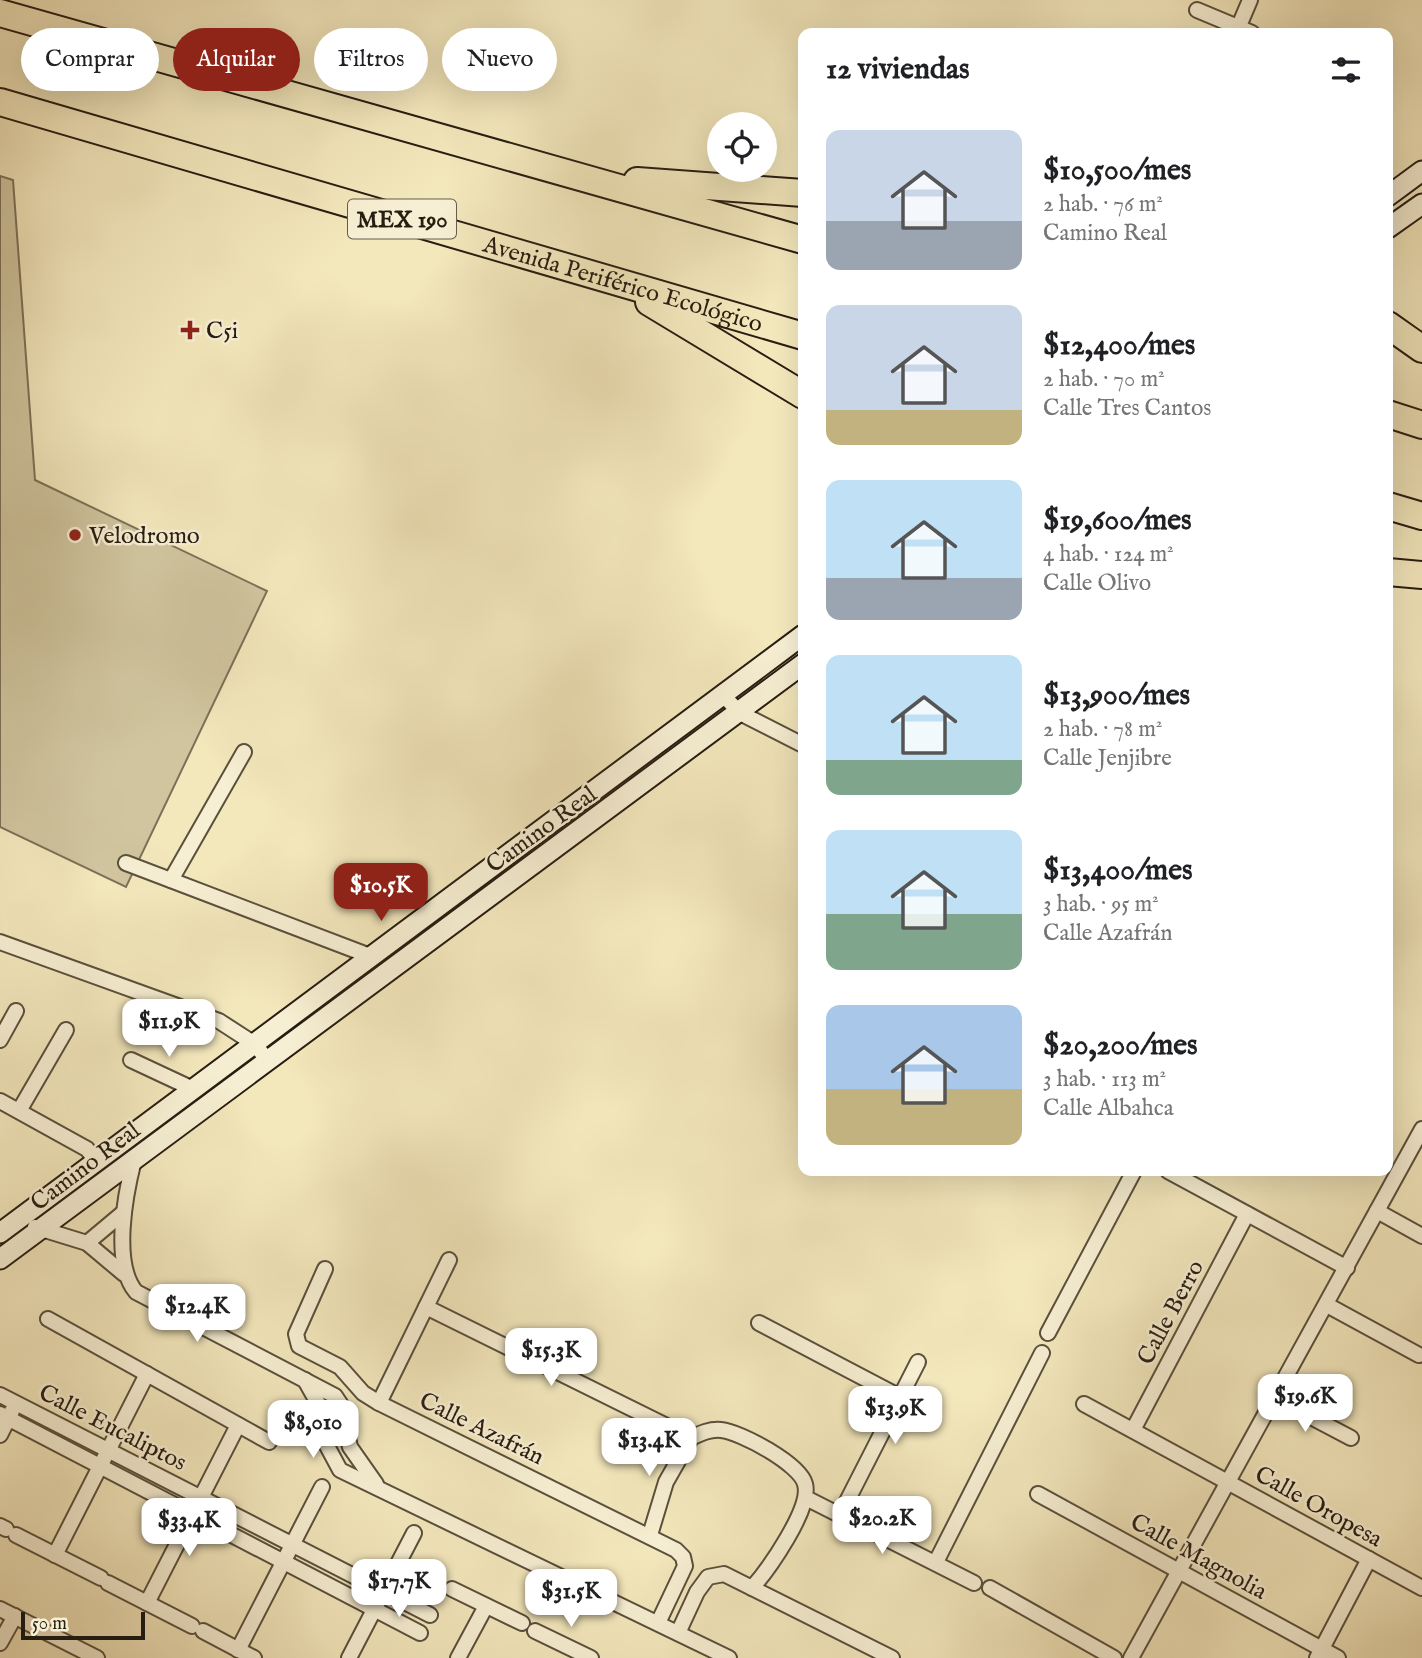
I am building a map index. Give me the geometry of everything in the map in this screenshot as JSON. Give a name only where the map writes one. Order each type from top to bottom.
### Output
[{"type":"highway","points":[[0,13],[798,239]]},
{"type":"highway","name":"Avenida Periférico Ecológico","points":[[0,102],[798,335]]},
{"type":"highway","points":[[589,178],[798,194]]},
{"type":"highway","points":[[621,285],[798,391]]},
{"type":"highway","points":[[1393,329],[1422,349]]},
{"type":"highway","points":[[1393,416],[1422,425]]},
{"type":"highway","points":[[1393,507],[1422,516]]},
{"type":"highway","points":[[1393,572],[1422,575]]},
{"type":"street","points":[[1246,28],[1250,0]]},
{"type":"street","points":[[1197,10],[1241,28]]},
{"type":"street","points":[[1393,192],[1422,171]]},
{"type":"street","points":[[1393,224],[1422,204]]},
{"type":"street","name":"Camino Real","points":[[0,1233],[798,639]]},
{"type":"street","name":"Camino Real","points":[[0,1259],[798,668]]},
{"type":"street","points":[[723,695],[740,713],[798,742]]},
{"type":"street","points":[[171,880],[244,752]]},
{"type":"street","points":[[126,863],[370,956]]},
{"type":"street","points":[[0,942],[219,1021],[253,1044],[268,1060]]},
{"type":"street","points":[[0,1040],[16,1011]]},
{"type":"street","points":[[19,1111],[66,1030]]},
{"type":"street","points":[[131,1060],[193,1089]]},
{"type":"street","points":[[0,1101],[87,1149],[96,1161]]},
{"type":"street","points":[[1132,1658],[1422,1129]]},
{"type":"street","points":[[124,1274],[124,1212],[134,1160]]},
{"type":"street","points":[[1048,1333],[1131,1176]]},
{"type":"street","points":[[1177,1176],[1347,1268]]},
{"type":"street","points":[[1377,1211],[1422,1236]]},
{"type":"street","points":[[88,1243],[124,1212]]},
{"type":"street","name":"Calle Berro","points":[[1133,1430],[1247,1214]]},
{"type":"street","points":[[20,1218],[40,1230],[66,1234],[88,1243],[124,1274],[136,1292],[339,1400],[350,1447],[377,1485]]},
{"type":"street","points":[[379,1403],[449,1260]]},
{"type":"street","name":"Calle Azafrán","points":[[324,1269],[296,1340],[299,1346],[340,1367],[363,1392],[379,1403],[650,1535],[683,1557],[685,1566],[676,1584]]},
{"type":"street","points":[[1326,1305],[1419,1355]]},
{"type":"street","points":[[426,1307],[691,1438]]},
{"type":"street","points":[[48,1319],[269,1442]]},
{"type":"street","points":[[759,1323],[900,1397]]},
{"type":"street","points":[[936,1562],[1042,1353]]},
{"type":"street","points":[[840,1516],[918,1362]]},
{"type":"street","points":[[55,1555],[147,1374]]},
{"type":"street","points":[[305,1380],[322,1414],[331,1458],[340,1470],[377,1485],[729,1658]]},
{"type":"street","name":"Calle Eucaliptos","points":[[0,1395],[430,1615]]},
{"type":"street","points":[[1275,1398],[1351,1438]]},
{"type":"street","points":[[0,1435],[4,1416],[16,1403]]},
{"type":"street","name":"Calle Oropesa","points":[[1084,1404],[1422,1588]]},
{"type":"street","name":"Calle Eucaliptos","points":[[4,1416],[420,1633]]},
{"type":"street","points":[[147,1603],[238,1425]]},
{"type":"street","points":[[650,1535],[666,1482],[691,1438],[704,1431],[732,1433],[787,1461],[800,1473],[806,1485],[806,1498],[772,1565],[752,1588]]},
{"type":"street","points":[[239,1650],[322,1488]]},
{"type":"street","name":"Calle Magnolia","points":[[1038,1494],[1180,1571],[1320,1654],[1338,1658]]},
{"type":"street","points":[[806,1498],[974,1583]]},
{"type":"street","points":[[7,1530],[254,1658]]},
{"type":"street","points":[[349,1658],[414,1533]]},
{"type":"street","points":[[1320,1654],[1369,1559]]},
{"type":"street","points":[[678,1633],[696,1592],[708,1577],[724,1574],[892,1658]]},
{"type":"street","points":[[657,1623],[676,1584],[696,1592]]},
{"type":"street","points":[[990,1588],[1114,1658]]},
{"type":"street","points":[[452,1589],[522,1623]]},
{"type":"street","points":[[458,1658],[485,1606]]},
{"type":"street","points":[[0,1609],[94,1657]]},
{"type":"street","points":[[0,1643],[15,1616]]},
{"type":"street","points":[[536,1631],[564,1652],[590,1658]]},
{"type":"shaded area","name":"Velodromo","points":[[0,176],[13,180],[35,480],[267,591],[126,887],[0,827]]},
{"type":"place","name":"C5i","points":[[190,330]]},
{"type":"place","name":"Velodromo","points":[[75,535]]}]
